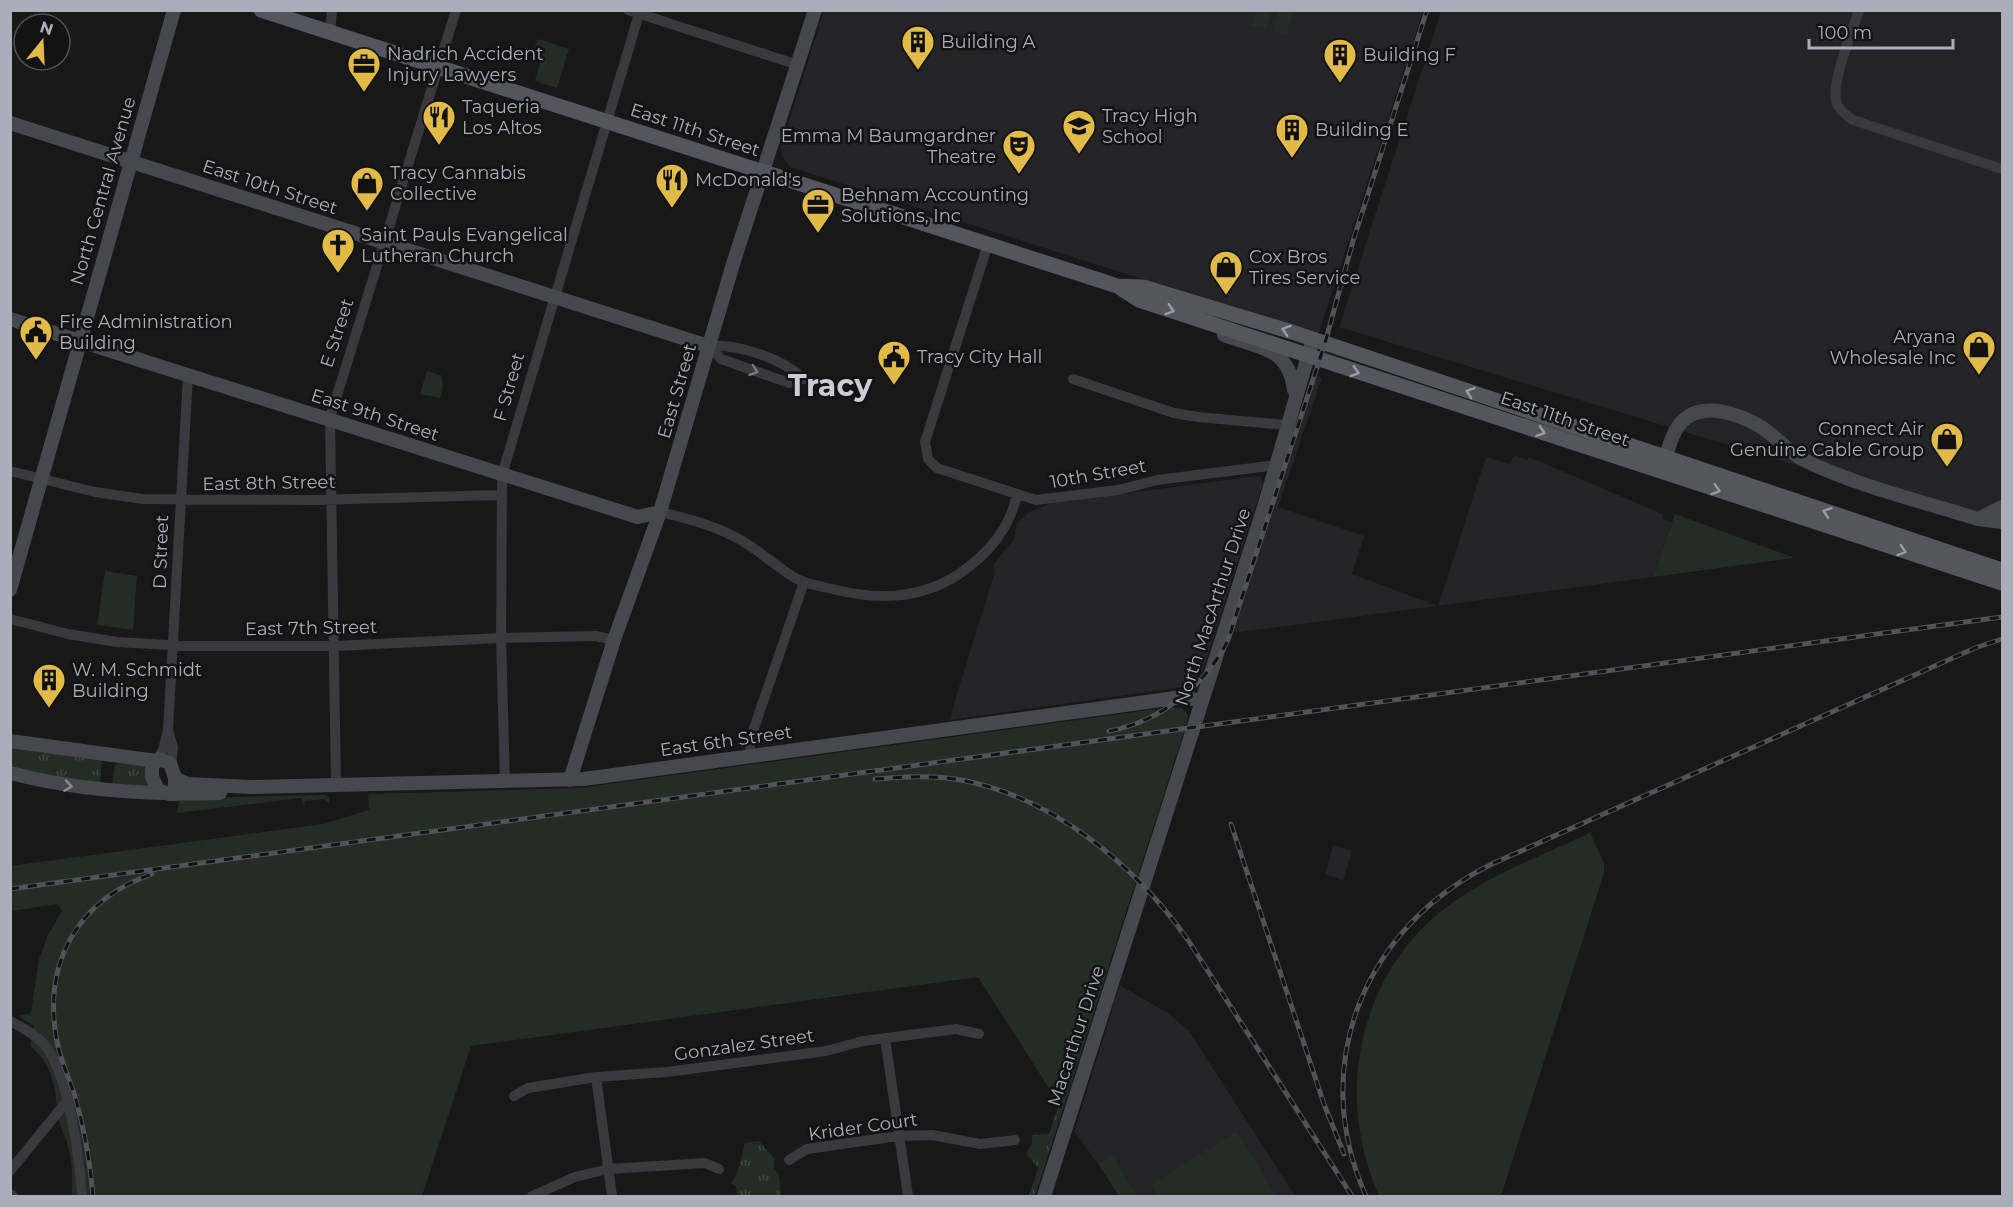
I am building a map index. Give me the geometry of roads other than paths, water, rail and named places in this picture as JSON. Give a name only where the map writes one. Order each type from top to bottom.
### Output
[{"type":"main road","name":"East 11th Street","points":[[261,10],[1118,286],[1143,287],[1313,339],[2002,570]]},
{"type":"main road","name":"East 11th Street","points":[[1118,286],[1139,300],[2002,583]]},
{"type":"street","name":"North Central Avenue","points":[[10,590],[39,480],[174,10]]},
{"type":"street","points":[[330,33],[332,10]]},
{"type":"street","name":"E Street","points":[[336,786],[330,418],[456,10]]},
{"type":"street","name":"East Street","points":[[570,780],[614,640],[660,512],[708,346],[815,10]]},
{"type":"street","points":[[1859,10],[1835,88],[1837,105],[1854,120],[2002,169]]},
{"type":"street","points":[[634,12],[798,65]]},
{"type":"street","name":"F Street","points":[[505,782],[501,638],[500,495],[502,475],[606,122],[634,12]]},
{"type":"street","name":"East 10th Street","points":[[10,123],[708,346],[724,345],[762,357],[793,369],[804,379],[789,383],[721,360],[708,346]]},
{"type":"street","name":"10th Street","points":[[988,244],[929,428],[925,452],[937,468],[1017,495],[1036,500],[1048,500],[1118,490],[1158,480],[1277,465]]},
{"type":"street","points":[[1194,317],[1217,332],[1279,355],[1288,365],[1294,396]]},
{"type":"street","name":"East 9th Street","points":[[10,320],[330,418],[638,517],[660,512]]},
{"type":"street","name":"North MacArthur Drive","points":[[1143,885],[1277,465],[1294,396],[1313,339]]},
{"type":"street","name":"D Street","points":[[165,766],[173,747],[168,730],[179,501],[188,375]]},
{"type":"street","points":[[1074,379],[1174,413],[1287,425]]},
{"type":"street","points":[[1660,472],[1675,430],[1684,419],[1706,410],[1744,419],[1766,430],[1806,461],[1978,519],[2002,522]]},
{"type":"street","name":"East 8th Street","points":[[10,471],[39,480],[129,497],[179,501],[500,495]]},
{"type":"street","points":[[660,512],[732,535],[804,582],[876,598],[898,597],[922,592],[952,579],[978,561],[998,539],[1013,512],[1017,495]]},
{"type":"street","points":[[1978,519],[2002,507]]},
{"type":"street","points":[[750,756],[750,740],[804,582]]},
{"type":"street","name":"East 7th Street","points":[[10,619],[87,637],[173,645],[335,646],[596,636],[614,640]]},
{"type":"street","name":"East 6th Street","points":[[10,741],[165,766],[187,784],[251,787],[570,780],[1182,697],[1202,701]]},
{"type":"street","points":[[165,766],[175,789],[166,794],[156,788],[152,769],[165,766]]},
{"type":"street","name":"East 6th Street","points":[[10,773],[78,787],[143,794],[231,792],[251,787]]},
{"type":"street","name":"Macarthur Drive","points":[[1044,1197],[1143,885]]},
{"type":"street","points":[[10,1021],[31,1033],[48,1049],[67,1101],[78,1151],[82,1197]]},
{"type":"street","name":"Gonzalez Street","points":[[514,1096],[528,1088],[596,1077],[667,1072],[826,1051],[862,1041],[956,1029],[979,1034]]},
{"type":"street","points":[[885,1038],[908,1197]]},
{"type":"street","points":[[596,1077],[612,1197]]},
{"type":"street","points":[[10,1171],[67,1101]]},
{"type":"street","name":"Krider Court","points":[[789,1160],[807,1149],[898,1136],[932,1135],[980,1144],[1015,1140]]},
{"type":"street","points":[[532,1197],[575,1177],[608,1169],[705,1163],[719,1169]]},
{"type":"railway","points":[[1109,731],[1146,719],[1179,699],[1207,672],[1228,640],[1325,343],[1353,241],[1427,10]]},
{"type":"railway","points":[[10,889],[2002,617]]},
{"type":"railway","points":[[1366,1196],[1349,1146],[1343,1097],[1347,1049],[1360,1003],[1381,961],[1411,923],[1449,890],[1494,863],[1975,648],[2002,639]]},
{"type":"railway","points":[[875,779],[939,777],[995,789],[1059,818],[1089,838],[1117,861],[1167,912],[1188,940],[1352,1196]]},
{"type":"railway","points":[[1231,824],[1324,1104],[1344,1154]]},
{"type":"railway","points":[[93,1196],[81,1119],[57,1041],[54,1013],[55,986],[61,961],[71,938],[85,918],[103,900],[126,885],[152,874]]},
{"type":"place","name":"Building A","points":[[918,71]]},
{"type":"place","name":"Building F","points":[[1340,84]]},
{"type":"place","name":"Nadrich Accident Injury Lawyers","points":[[364,93]]},
{"type":"place","name":"Taqueria Los Altos","points":[[439,146]]},
{"type":"place","name":"Tracy High School","points":[[1079,155]]},
{"type":"place","name":"Building E","points":[[1292,159]]},
{"type":"place","name":"Emma M Baumgardner Theatre","points":[[1019,175]]},
{"type":"place","name":"McDonald's","points":[[672,209]]},
{"type":"place","name":"Tracy Cannabis Collective","points":[[367,212]]},
{"type":"place","name":"Behnam Accounting Solutions, Inc","points":[[818,234]]},
{"type":"place","name":"Saint Pauls Evangelical Lutheran Church","points":[[338,274]]},
{"type":"place","name":"Cox Bros Tires Service","points":[[1226,296]]},
{"type":"place","name":"Fire Administration Building","points":[[36,361]]},
{"type":"place","name":"Aryana Wholesale Inc","points":[[1979,376]]},
{"type":"place","name":"Tracy City Hall","points":[[894,386]]},
{"type":"place","name":"Connect Air Genuine Cable Group","points":[[1947,468]]},
{"type":"place","name":"W. M. Schmidt Building","points":[[49,709]]},
{"type":"district","name":"Tracy","points":[[830,385]]}]
